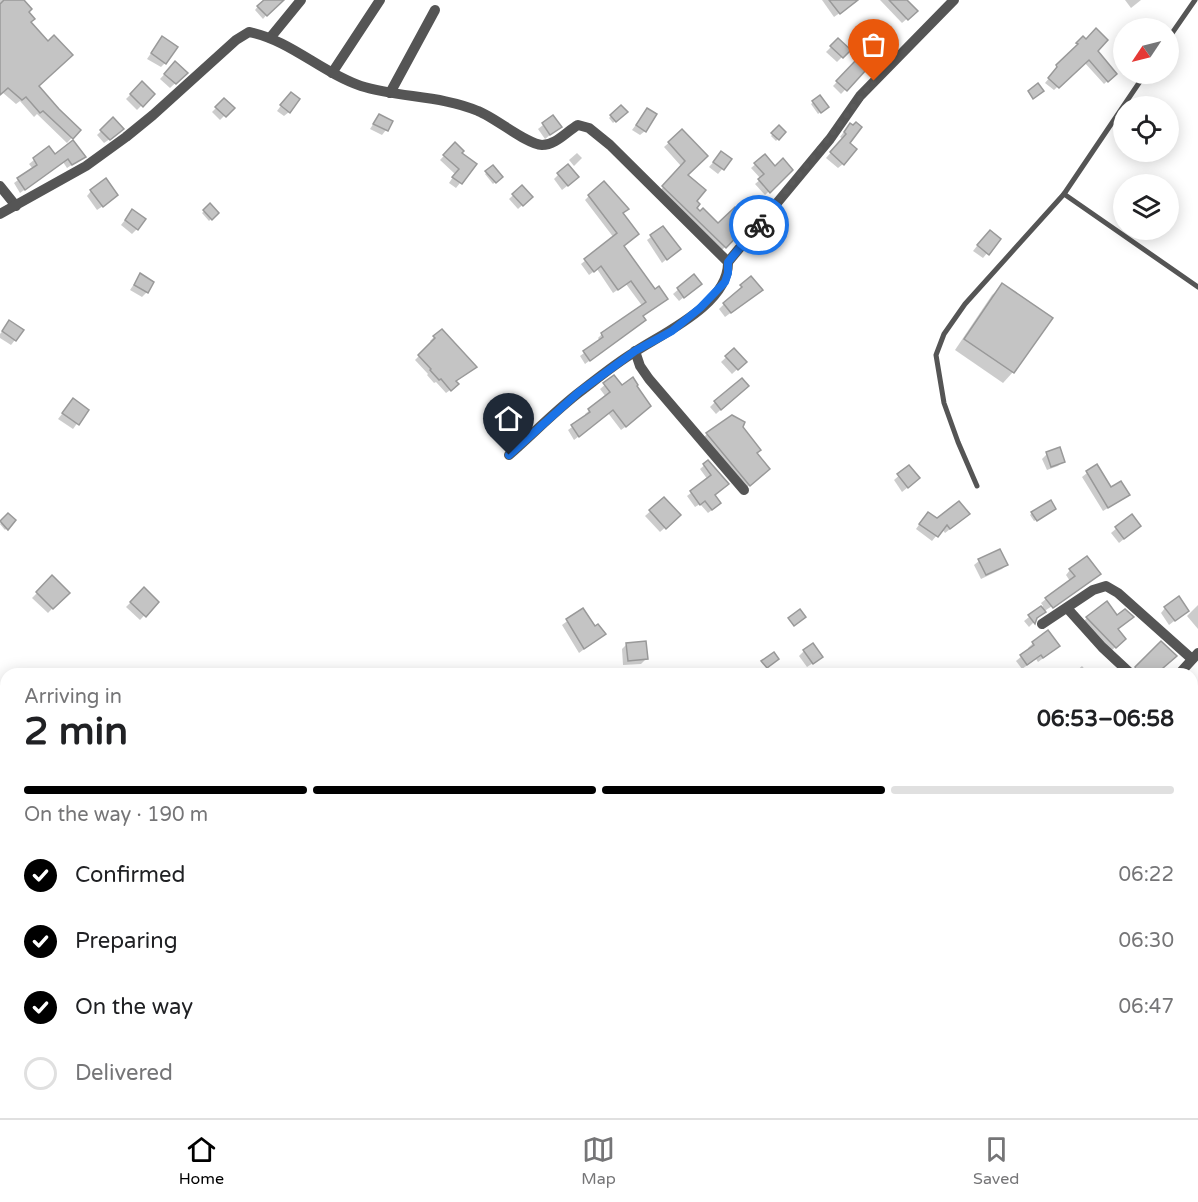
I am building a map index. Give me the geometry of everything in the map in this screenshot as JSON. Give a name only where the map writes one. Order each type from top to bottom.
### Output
[{"type":"street","points":[[270,39],[301,0]]},
{"type":"street","points":[[332,73],[380,0]]},
{"type":"street","points":[[509,455],[579,392],[635,351],[672,331],[711,298],[725,282],[728,262],[830,139],[860,96],[954,0]]},
{"type":"street","points":[[390,93],[435,10]]},
{"type":"street","points":[[0,214],[86,166],[126,137],[240,37],[249,32],[270,39],[360,86],[445,101],[466,107],[499,121],[540,145],[553,142],[578,125],[589,128],[610,145],[728,262]]},
{"type":"street","points":[[0,186],[16,206]]},
{"type":"street","points":[[635,351],[640,366],[649,379],[744,490]]},
{"type":"street","points":[[1042,624],[1093,590],[1106,586],[1195,656],[1184,668]]},
{"type":"street","points":[[1067,608],[1125,668]]},
{"type":"lane","points":[[1179,23],[1195,0]]},
{"type":"lane","points":[[978,486],[958,442],[944,403],[936,355],[944,334],[965,304],[1064,194],[1138,84]]},
{"type":"lane","points":[[1064,194],[1198,287]]},
{"type":"building","points":[[4,0],[24,0],[32,9],[29,12],[35,19],[31,22],[48,41],[54,35],[73,55],[39,86],[81,130],[73,139],[43,111],[40,113],[26,97],[22,100],[8,88],[0,95],[0,4]]},
{"type":"building","points":[[264,0],[284,0],[267,16],[257,6]]},
{"type":"building","points":[[829,0],[858,0],[840,14]]},
{"type":"building","points":[[889,0],[907,0],[918,11],[908,20]]},
{"type":"building","points":[[1096,28],[1108,40],[1098,51],[1113,69],[1113,78],[1108,82],[1089,60],[1059,88],[1048,78],[1057,67],[1056,65],[1078,44],[1076,43],[1083,36],[1086,39]]},
{"type":"building","points":[[162,36],[178,47],[166,64],[151,53]]},
{"type":"building","points":[[838,38],[851,50],[843,58],[830,46]]},
{"type":"building","points":[[856,60],[866,70],[847,91],[836,81]]},
{"type":"building","points":[[175,61],[188,73],[176,84],[164,74]]},
{"type":"building","points":[[142,81],[155,94],[143,107],[130,94]]},
{"type":"building","points":[[1038,83],[1044,91],[1033,99],[1028,91]]},
{"type":"building","points":[[291,92],[300,99],[290,113],[280,105]]},
{"type":"building","points":[[820,95],[829,107],[821,113],[812,101]]},
{"type":"building","points":[[224,98],[235,108],[226,117],[215,107]]},
{"type":"building","points":[[621,105],[628,112],[616,122],[610,115]]},
{"type":"building","points":[[647,108],[657,114],[646,132],[636,125]]},
{"type":"building","points":[[379,114],[393,121],[388,131],[373,124]]},
{"type":"building","points":[[553,115],[562,127],[550,135],[542,123]]},
{"type":"building","points":[[113,117],[124,129],[110,140],[100,130]]},
{"type":"building","points":[[856,122],[862,127],[850,143],[857,149],[844,165],[830,152],[846,134],[844,132],[850,123],[853,125]]},
{"type":"building","points":[[779,125],[786,132],[779,140],[771,133]]},
{"type":"building","points":[[682,129],[708,156],[688,175],[706,190],[697,201],[700,204],[697,208],[700,211],[703,208],[718,223],[735,207],[750,223],[726,248],[662,186],[685,161],[668,142]]},
{"type":"building","points":[[73,140],[86,157],[72,165],[68,159],[25,190],[17,178],[37,165],[33,158],[49,146],[55,154]]},
{"type":"building","points":[[455,142],[464,151],[462,153],[477,164],[462,184],[452,177],[459,169],[443,155]]},
{"type":"building","points":[[721,151],[732,159],[724,170],[713,162]]},
{"type":"building","points":[[765,154],[775,166],[783,158],[793,170],[770,193],[758,179],[764,174],[754,163]]},
{"type":"building","points":[[568,164],[579,177],[568,186],[557,173]]},
{"type":"building","points":[[493,165],[503,177],[496,183],[485,171]]},
{"type":"building","points":[[106,178],[118,195],[103,207],[90,190]]},
{"type":"building","points":[[604,181],[629,209],[623,213],[639,234],[624,246],[655,289],[659,286],[668,299],[643,316],[646,320],[590,361],[583,351],[603,337],[601,333],[646,302],[631,281],[618,290],[601,266],[594,272],[584,259],[617,233],[588,195]]},
{"type":"building","points":[[522,185],[533,197],[523,206],[512,194]]},
{"type":"building","points":[[210,203],[219,213],[212,220],[203,210]]},
{"type":"building","points":[[132,209],[146,219],[138,230],[125,220]]},
{"type":"building","points":[[663,226],[681,249],[667,260],[650,235]]},
{"type":"building","points":[[990,230],[1001,239],[989,255],[977,245]]},
{"type":"building","points":[[140,273],[154,282],[148,293],[134,285]]},
{"type":"building","points":[[694,274],[702,284],[684,298],[677,288]]},
{"type":"building","points":[[751,276],[763,290],[731,313],[723,303]]},
{"type":"building","points":[[1002,283],[1053,318],[1014,373],[964,339]]},
{"type":"building","points":[[9,320],[24,330],[16,341],[2,331]]},
{"type":"building","points":[[442,329],[477,367],[456,381],[459,384],[451,391],[418,355],[435,338],[433,336]]},
{"type":"building","points":[[734,348],[747,362],[738,370],[725,356]]},
{"type":"building","points":[[614,375],[622,385],[633,377],[651,406],[626,427],[613,410],[579,437],[571,425],[590,412],[588,409],[610,392],[603,383]]},
{"type":"building","points":[[742,378],[749,386],[721,410],[714,401]]},
{"type":"building","points":[[73,398],[89,410],[79,425],[62,413]]},
{"type":"building","points":[[732,415],[745,422],[743,427],[761,450],[757,453],[770,469],[750,486],[706,433]]},
{"type":"building","points":[[1060,447],[1065,462],[1051,467],[1046,452]]},
{"type":"building","points":[[708,460],[729,484],[715,495],[721,503],[712,510],[705,501],[700,505],[690,491],[711,475],[703,464]]},
{"type":"building","points":[[1097,464],[1111,487],[1121,481],[1130,495],[1108,508],[1086,471]]},
{"type":"building","points":[[909,465],[920,478],[908,488],[897,474]]},
{"type":"building","points":[[664,497],[681,515],[666,529],[649,510]]},
{"type":"building","points":[[1051,500],[1056,509],[1037,521],[1031,512]]},
{"type":"building","points":[[959,501],[970,514],[950,529],[947,525],[938,537],[919,524],[928,512],[937,518]]},
{"type":"building","points":[[8,513],[16,520],[8,530],[0,521]]},
{"type":"building","points":[[1132,514],[1141,526],[1124,539],[1115,527]]},
{"type":"building","points":[[1000,549],[1008,565],[986,575],[978,559]]},
{"type":"building","points":[[1087,556],[1101,574],[1053,608],[1045,598],[1075,576],[1069,569]]},
{"type":"building","points":[[52,575],[70,593],[53,609],[36,592]]},
{"type":"building","points":[[144,587],[159,602],[146,617],[130,602]]},
{"type":"building","points":[[1179,596],[1189,611],[1175,621],[1164,607]]},
{"type":"building","points":[[1107,601],[1117,615],[1125,609],[1134,617],[1118,629],[1126,639],[1116,648],[1086,617]]},
{"type":"building","points":[[1041,606],[1046,612],[1037,618],[1035,624],[1028,615]]},
{"type":"building","points":[[583,608],[595,626],[598,624],[606,634],[584,649],[566,619]]},
{"type":"building","points":[[800,609],[806,617],[794,626],[788,618]]},
{"type":"building","points":[[1048,630],[1060,646],[1043,658],[1041,655],[1027,665],[1020,655],[1034,645],[1032,642]]},
{"type":"building","points":[[646,641],[648,659],[628,661],[626,643]]},
{"type":"building","points":[[1161,641],[1177,656],[1163,668],[1135,667]]},
{"type":"building","points":[[813,643],[823,657],[813,664],[803,650]]},
{"type":"building","points":[[774,652],[779,659],[767,668],[761,661]]},
{"type":"way so far","points":[[759,225],[830,139],[860,96],[874,81]]},
{"type":"route","points":[[509,455],[579,392],[635,351],[672,331],[711,298],[725,282],[728,262],[759,225]]}]
